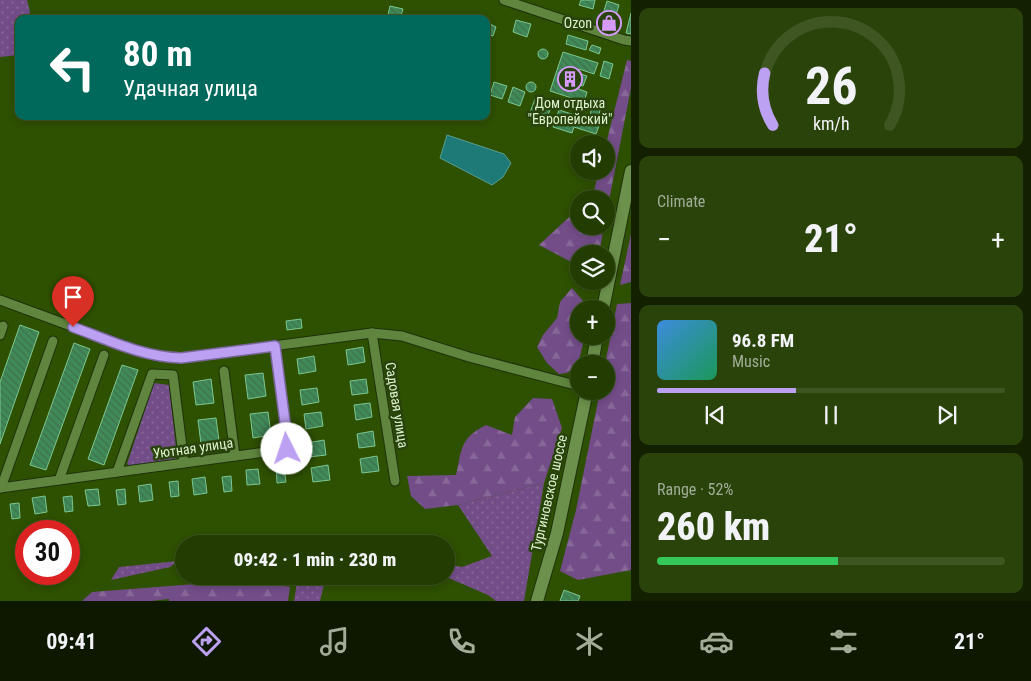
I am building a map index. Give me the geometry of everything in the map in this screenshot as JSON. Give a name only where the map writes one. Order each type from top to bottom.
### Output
[{"type":"main road","points":[[605,300],[631,171]]},
{"type":"main road","name":"Тургиновское шоссе","points":[[537,601],[557,533],[585,400]]},
{"type":"street","points":[[504,0],[631,41]]},
{"type":"street","points":[[0,300],[128,348],[157,356],[181,358],[372,333],[402,336],[469,357],[570,384]]},
{"type":"street","name":"Садовая улица","points":[[372,333],[395,481]]},
{"type":"street","points":[[0,488],[53,341]]},
{"type":"street","name":"Уютная улица","points":[[0,488],[284,450],[288,447],[275,346]]},
{"type":"street","points":[[59,480],[104,355]]},
{"type":"street","points":[[224,371],[235,456]]},
{"type":"street","points":[[117,472],[152,374],[174,375],[184,463]]},
{"type":"green space","points":[[0,0],[27,0],[29,15],[15,15],[15,55],[0,57]]},
{"type":"green space","points":[[627,60],[631,61],[631,88],[615,170],[615,135],[608,135]]},
{"type":"green space","points":[[597,180],[613,180],[611,190],[594,190]]},
{"type":"green space","points":[[570,216],[570,235],[602,235],[601,245],[570,245],[570,261],[539,245]]},
{"type":"green space","points":[[631,234],[631,282],[620,285]]},
{"type":"green space","points":[[570,290],[574,290],[582,300],[570,300],[570,345],[583,345],[580,355],[570,355],[570,371],[559,374],[547,363],[537,347],[543,335],[557,318],[560,302]]},
{"type":"green space","points":[[631,303],[631,570],[578,580],[560,571],[576,510],[598,400],[615,400],[615,355],[607,355],[609,345],[615,345],[615,314],[617,304]]},
{"type":"green space","points":[[154,383],[169,385],[177,457],[173,462],[131,467],[127,464]]},
{"type":"green space","points":[[533,398],[552,399],[562,428],[544,483],[458,505],[425,509],[411,496],[407,476],[456,475],[461,451],[471,435],[486,425],[512,435],[515,417]]},
{"type":"green space","points":[[544,483],[524,601],[496,601],[488,595],[455,581],[455,566],[462,567],[492,556],[458,505]]},
{"type":"green space","points":[[175,561],[170,567],[111,580],[119,567]]},
{"type":"green space","points":[[182,585],[278,585],[290,587],[288,601],[169,601],[169,599],[151,601],[82,601],[92,592]]},
{"type":"green space","points":[[297,585],[324,585],[320,601],[294,601]]},
{"type":"water","points":[[447,135],[504,154],[511,163],[503,177],[492,185],[440,158]]},
{"type":"building","points":[[581,0],[595,0],[593,9],[579,5]]},
{"type":"building","points":[[607,1],[619,5],[612,28],[600,24]]},
{"type":"building","points":[[390,6],[403,9],[401,15],[388,15]]},
{"type":"building","points":[[631,13],[631,34],[626,33]]},
{"type":"building","points":[[516,20],[531,24],[527,37],[513,32]]},
{"type":"building","points":[[490,24],[496,27],[493,36],[490,35]]},
{"type":"building","points":[[568,35],[588,41],[586,50],[566,44]]},
{"type":"building","points":[[592,45],[601,48],[599,54],[589,50]]},
{"type":"building","points":[[543,49],[548,54],[543,59],[538,54]]},
{"type":"building","name":"Дом отдыха \"Европейский\"","points":[[563,52],[598,63],[594,74],[579,69],[578,73],[587,76],[583,86],[574,83],[573,87],[587,92],[584,102],[550,91]]},
{"type":"building","points":[[604,61],[613,64],[609,79],[600,76]]},
{"type":"building","points":[[494,82],[507,86],[502,99],[490,95]]},
{"type":"building","points":[[531,82],[536,87],[531,92],[526,87]]},
{"type":"building","points":[[513,87],[525,92],[520,106],[508,102]]},
{"type":"building","points":[[535,99],[552,105],[547,117],[543,116],[541,122],[528,118]]},
{"type":"building","points":[[593,101],[602,103],[598,118],[590,116]]},
{"type":"building","points":[[559,110],[600,123],[596,134],[574,127],[572,133],[553,127]]},
{"type":"building","points":[[301,319],[302,328],[287,330],[286,321]]},
{"type":"building","points":[[20,325],[39,332],[0,444],[0,382]]},
{"type":"building","points":[[74,343],[90,349],[46,470],[30,465]]},
{"type":"building","points":[[363,347],[365,362],[348,365],[346,350]]},
{"type":"building","points":[[314,356],[316,371],[299,374],[297,359]]},
{"type":"building","points":[[122,365],[138,370],[104,465],[88,459]]},
{"type":"building","points":[[263,373],[266,396],[248,399],[245,375]]},
{"type":"building","points":[[211,379],[214,403],[196,405],[193,382]]},
{"type":"building","points":[[366,379],[368,393],[352,395],[350,381]]},
{"type":"building","points":[[317,388],[319,402],[302,405],[300,390]]},
{"type":"building","points":[[370,403],[372,417],[356,420],[354,405]]},
{"type":"building","points":[[268,412],[271,435],[253,438],[250,414]]},
{"type":"building","points":[[321,412],[323,426],[306,429],[304,414]]},
{"type":"building","points":[[216,418],[219,441],[201,444],[198,420]]},
{"type":"building","points":[[373,431],[375,446],[359,448],[357,434]]},
{"type":"building","points":[[324,440],[326,455],[309,457],[307,443]]},
{"type":"building","points":[[377,456],[379,471],[362,473],[360,459]]},
{"type":"building","points":[[328,465],[330,480],[313,482],[311,468]]},
{"type":"building","points":[[284,467],[286,482],[277,483],[276,468]]},
{"type":"building","points":[[258,469],[260,484],[247,485],[246,470]]},
{"type":"building","points":[[231,476],[232,491],[224,492],[222,477]]},
{"type":"building","points":[[205,477],[207,493],[194,495],[192,479]]},
{"type":"building","points":[[178,481],[179,496],[171,497],[169,482]]},
{"type":"building","points":[[151,484],[153,500],[140,502],[138,486]]},
{"type":"building","points":[[98,489],[100,505],[88,506],[85,490]]},
{"type":"building","points":[[125,489],[126,504],[118,505],[116,490]]},
{"type":"building","points":[[45,496],[47,512],[35,514],[32,498]]},
{"type":"building","points":[[72,496],[73,511],[65,512],[63,497]]},
{"type":"building","points":[[19,503],[20,518],[12,519],[10,504]]},
{"type":"building","points":[[564,590],[580,596],[578,601],[560,601]]},
{"type":"place","name":"Ozon","points":[[609,23]]},
{"type":"place","name":"Дом отдыха \"Европейский\"","points":[[570,79]]},
{"type":"route","points":[[73,327],[128,348],[167,358],[181,358],[275,346],[287,449]]}]
